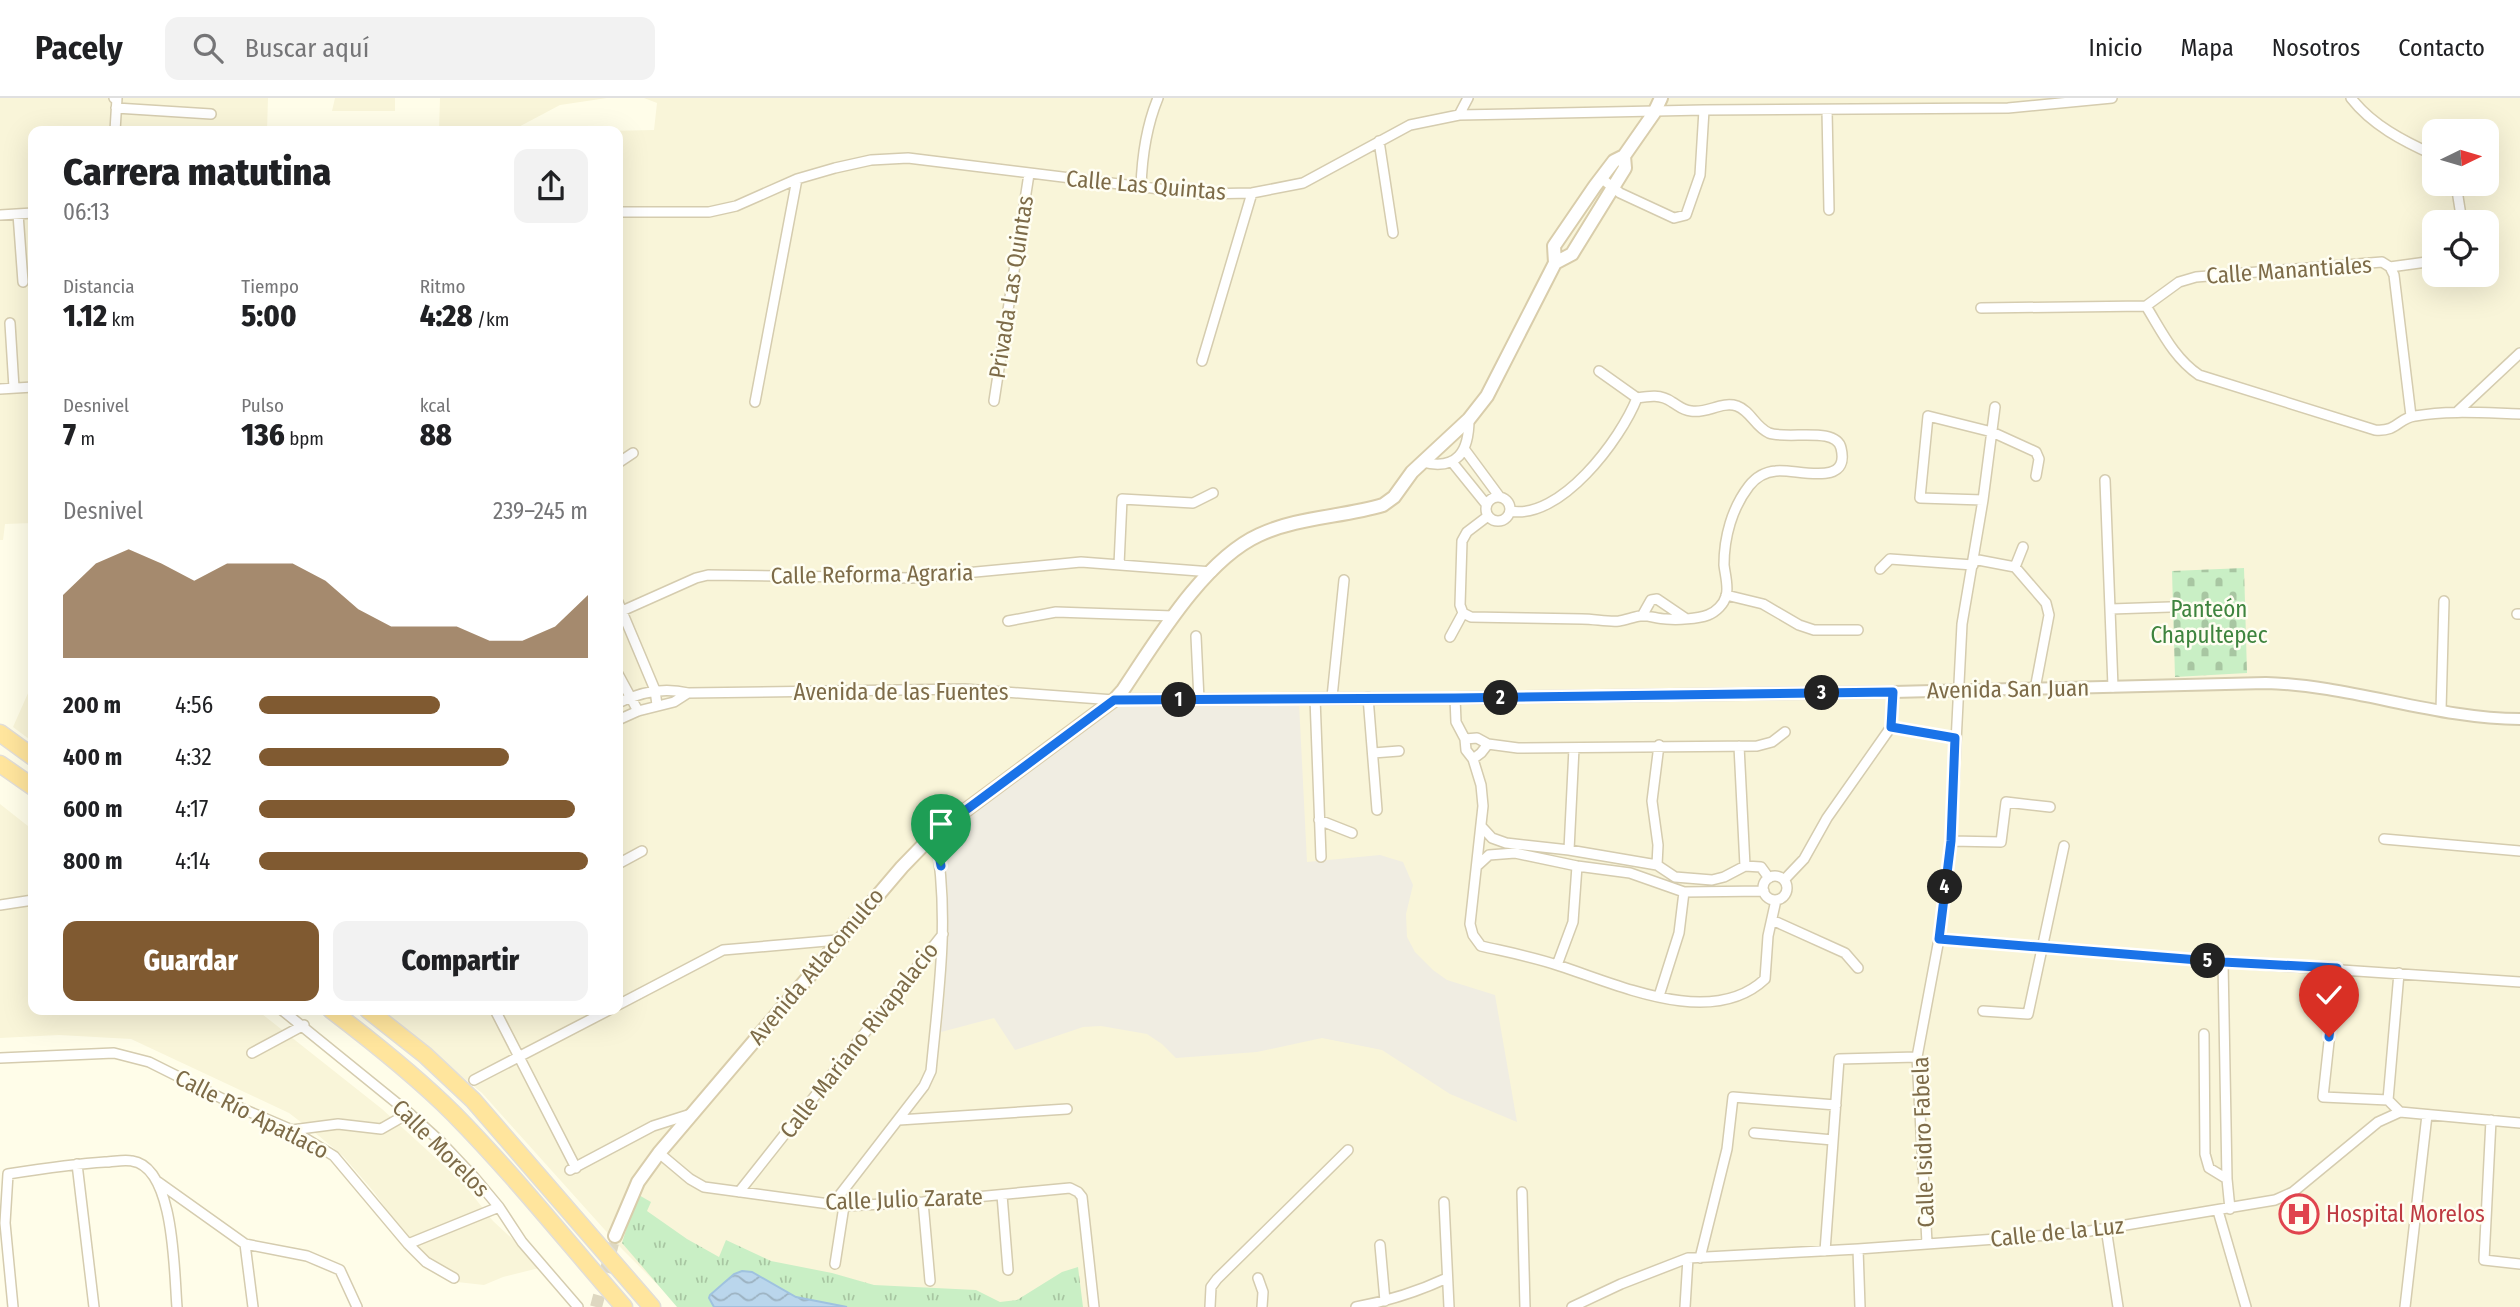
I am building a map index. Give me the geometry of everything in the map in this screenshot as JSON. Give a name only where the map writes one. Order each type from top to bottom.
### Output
[{"type":"highway","points":[[0,733],[28,753]]},
{"type":"highway","points":[[0,764],[28,784]]},
{"type":"highway","points":[[337,1015],[403,1067],[452,1112],[496,1158],[624,1307]]},
{"type":"highway","points":[[374,1015],[425,1055],[473,1100],[652,1307]]},
{"type":"main road","name":"Avenida Atlacomulco","points":[[615,1236],[638,1182],[659,1153],[838,940],[935,833],[1114,700],[1173,616],[1236,548],[1259,534],[1383,505],[1394,498],[1422,462],[1469,419],[1487,396],[1555,263],[1554,246],[1614,161],[1623,156],[1654,113],[1661,98]]},
{"type":"main road","name":"Avenida Atlacomulco","points":[[1555,263],[1572,254],[1625,168],[1623,156]]},
{"type":"street","points":[[1141,187],[1143,153],[1151,113],[1158,98]]},
{"type":"street","points":[[1459,116],[1468,98]]},
{"type":"street","name":"Calle Las Quintas","points":[[797,179],[871,160],[908,158],[1200,194],[1252,193],[1303,183],[1410,125],[1459,116],[1703,110],[2008,108],[2112,98]]},
{"type":"street","points":[[2351,98],[2361,111],[2400,140],[2422,150]]},
{"type":"street","points":[[115,126],[116,101],[211,114]]},
{"type":"street","points":[[1601,178],[1613,188],[1674,218],[1686,215],[1700,175],[1703,110]]},
{"type":"street","points":[[1827,110],[1829,211]]},
{"type":"street","points":[[1379,141],[1393,233]]},
{"type":"street","name":"Privada Las Quintas","points":[[994,401],[1029,174]]},
{"type":"street","points":[[623,212],[709,212],[736,206],[797,179]]},
{"type":"street","points":[[755,402],[797,179]]},
{"type":"street","points":[[1202,361],[1252,193]]},
{"type":"street","points":[[0,215],[28,213]]},
{"type":"street","points":[[18,214],[23,282]]},
{"type":"street","name":"Calle Manantiales","points":[[2146,306],[2179,282],[2196,277],[2382,262],[2390,267],[2394,275],[2411,416]]},
{"type":"street","points":[[2390,267],[2422,263]]},
{"type":"street","points":[[1982,308],[2146,306],[2175,354],[2186,367],[2199,375],[2375,430],[2385,431],[2396,427],[2411,416],[2457,412],[2520,414]]},
{"type":"street","points":[[10,323],[14,388]]},
{"type":"street","points":[[2457,412],[2520,354]]},
{"type":"street","points":[[1488,516],[1467,532],[1462,541],[1460,605],[1463,613],[1471,617],[1611,621],[1642,616],[1667,620],[1709,615],[1720,607],[1727,595],[1726,540],[1731,518],[1742,495],[1761,475],[1777,470],[1824,475],[1834,471],[1842,459],[1842,449],[1838,441],[1821,434],[1798,437],[1770,433],[1759,427],[1745,410],[1735,406],[1724,405],[1693,412],[1682,409],[1670,399],[1657,396],[1637,398],[1599,371]]},
{"type":"street","points":[[0,389],[28,387]]},
{"type":"street","points":[[1510,512],[1528,513],[1538,509],[1574,485],[1619,435],[1637,398]]},
{"type":"street","name":"Calle Isidro Fabela","points":[[1927,1243],[1917,1057],[1939,939],[1951,841],[1962,624],[1983,500],[1995,407]]},
{"type":"street","points":[[1983,500],[1920,498],[1928,416],[1992,432],[2036,452],[2039,459],[2036,476]]},
{"type":"street","points":[[1422,462],[1452,462],[1465,450],[1469,441],[1469,419]]},
{"type":"street","points":[[1465,450],[1499,496],[1508,501],[1510,512],[1504,520],[1499,521],[1488,516]]},
{"type":"street","points":[[623,460],[633,453]]},
{"type":"street","points":[[1452,462],[1486,504],[1488,516]]},
{"type":"street","points":[[2105,481],[2113,687]]},
{"type":"street","points":[[1119,565],[1122,499],[1193,503],[1213,493]]},
{"type":"street","points":[[1486,504],[1489,499],[1499,496]]},
{"type":"street","points":[[2015,567],[2023,547]]},
{"type":"street","points":[[1880,569],[1890,559],[1973,562],[2015,567],[2046,603],[2049,615],[2035,689]]},
{"type":"street","name":"Calle Reforma Agraria","points":[[623,605],[708,575],[912,578],[1081,562],[1212,572]]},
{"type":"street","points":[[1332,697],[1344,580]]},
{"type":"street","points":[[1727,595],[1763,604],[1799,625],[1814,630],[1858,630]]},
{"type":"street","points":[[1642,616],[1651,600],[1657,599],[1685,618]]},
{"type":"street","points":[[2441,710],[2445,601]]},
{"type":"street","points":[[2110,609],[2169,607]]},
{"type":"street","points":[[1008,621],[1056,612],[1124,612],[1173,616]]},
{"type":"street","points":[[623,613],[655,690],[657,705]]},
{"type":"street","points":[[1450,637],[1463,613]]},
{"type":"street","points":[[1196,636],[1199,700]]},
{"type":"street","points":[[623,683],[638,710]]},
{"type":"street","name":"Avenida San Juan","points":[[1114,700],[1893,692],[2293,683],[2441,710],[2520,719]]},
{"type":"street","name":"Avenida de las Fuentes","points":[[623,701],[655,690],[672,689],[688,693],[965,689],[1114,700]]},
{"type":"street","points":[[1784,880],[1804,859],[1827,818],[1891,727],[1893,692]]},
{"type":"street","name":"Avenida de las Fuentes","points":[[623,718],[638,710],[674,702],[688,693]]},
{"type":"street","points":[[1368,697],[1377,810]]},
{"type":"street","points":[[1314,698],[1321,857]]},
{"type":"street","points":[[1455,698],[1456,722],[1465,739],[1466,750],[1473,759],[1481,785],[1483,806],[1469,924],[1481,946],[1557,965],[1624,988],[1674,999],[1721,1002],[1742,996],[1765,979],[1768,970],[1768,936],[1776,900]]},
{"type":"street","points":[[1891,727],[1955,738]]},
{"type":"street","points":[[1465,739],[1477,738],[1488,744],[1518,747],[1757,746],[1772,742],[1785,732]]},
{"type":"street","points":[[1473,759],[1488,744]]},
{"type":"street","points":[[1657,865],[1658,845],[1652,801],[1659,745]]},
{"type":"street","points":[[1740,746],[1745,866]]},
{"type":"street","points":[[1569,850],[1574,748]]},
{"type":"street","points":[[1373,753],[1399,751]]},
{"type":"street","points":[[1951,841],[2001,842],[2006,802],[2050,807]]},
{"type":"street","points":[[1319,820],[1352,833]]},
{"type":"street","points":[[1481,825],[1492,838],[1506,843],[1569,850],[1657,865],[1675,877],[1712,880],[1745,866],[1761,867],[1769,878]]},
{"type":"street","name":"Calle Mariano Rivapalacio","points":[[739,1192],[944,933],[942,877],[935,833]]},
{"type":"street","points":[[2384,839],[2520,850]]},
{"type":"street","points":[[1983,1010],[2028,1014],[2064,846]]},
{"type":"street","points":[[623,861],[642,851]]},
{"type":"street","points":[[1477,866],[1489,855],[1515,853],[1577,866],[1630,873],[1684,892],[1764,891]]},
{"type":"street","points":[[1557,965],[1573,922],[1577,866]]},
{"type":"street","points":[[1777,876],[1784,880],[1786,894],[1776,900],[1769,898],[1764,886],[1769,878],[1777,876]]},
{"type":"street","points":[[1659,996],[1679,933],[1684,892]]},
{"type":"street","points":[[0,905],[28,901]]},
{"type":"street","points":[[1772,920],[1845,953],[1858,968]]},
{"type":"street","points":[[832,1205],[899,1120],[924,1086],[931,1071],[944,933]]},
{"type":"street","points":[[1939,939],[2520,982]]},
{"type":"street","points":[[623,1002],[723,950],[838,940]]},
{"type":"street","points":[[2223,962],[2227,1179],[2230,1209]]},
{"type":"street","points":[[2337,968],[2323,1097],[2388,1100],[2400,1112],[2520,1122]]},
{"type":"street","points":[[2388,1100],[2399,973]]},
{"type":"street","name":"Calle Morelos","points":[[289,1015],[410,1113],[449,1150],[499,1207],[522,1242],[578,1307]]},
{"type":"street","points":[[498,1015],[573,1169],[653,1126],[691,1114]]},
{"type":"street","points":[[474,1080],[599,1015]]},
{"type":"street","points":[[253,1053],[304,1026]]},
{"type":"street","points":[[2204,1034],[2205,1154],[2209,1168],[2227,1179]]},
{"type":"street","name":"Calle Río Apatlaco","points":[[0,1058],[114,1054],[149,1062],[292,1130],[334,1156],[408,1244],[426,1262],[454,1278]]},
{"type":"street","points":[[1825,1251],[1839,1059],[1917,1057]]},
{"type":"street","points":[[1700,1258],[1727,1149],[1733,1097],[1836,1105]]},
{"type":"street","points":[[899,1120],[1067,1109]]},
{"type":"street","name":"Calle de la Luz","points":[[1572,1307],[1621,1284],[1688,1258],[1858,1250],[2078,1233],[2275,1200],[2293,1192],[2378,1122],[2400,1112]]},
{"type":"street","points":[[292,1130],[338,1124],[386,1128],[410,1113]]},
{"type":"street","points":[[2405,1307],[2427,1115]]},
{"type":"street","points":[[2491,1120],[2484,1260],[2520,1264]]},
{"type":"street","points":[[1754,1133],[1833,1140]]},
{"type":"street","points":[[1210,1307],[1211,1287],[1217,1279],[1348,1150]]},
{"type":"street","name":"Calle Julio Zarate","points":[[659,1153],[704,1187],[832,1205],[923,1202],[1070,1188],[1082,1197],[1094,1307]]},
{"type":"street","points":[[13,1307],[2,1224],[8,1174],[77,1164],[133,1160],[148,1168],[158,1182],[167,1210],[177,1307]]},
{"type":"street","points":[[77,1164],[94,1307]]},
{"type":"street","points":[[158,1182],[245,1244],[307,1256],[340,1270],[357,1307]]},
{"type":"street","points":[[1522,1192],[1525,1307]]},
{"type":"street","points":[[1002,1195],[1008,1270]]},
{"type":"street","points":[[923,1202],[930,1281]]},
{"type":"street","points":[[1444,1202],[1449,1307]]},
{"type":"street","points":[[835,1264],[844,1206]]},
{"type":"street","points":[[408,1244],[499,1207]]},
{"type":"street","points":[[2218,1211],[2243,1306]]},
{"type":"street","points":[[2106,1228],[2118,1307]]},
{"type":"street","points":[[245,1244],[253,1307]]},
{"type":"street","points":[[1380,1245],[1385,1301]]},
{"type":"street","points":[[1858,1250],[1860,1307]]},
{"type":"street","points":[[1685,1307],[1688,1258]]},
{"type":"street","points":[[1258,1278],[1263,1292],[1262,1307]]},
{"type":"street","points":[[1356,1307],[1419,1291],[1447,1278]]},
{"type":"shaded area","points":[[0,98],[268,98],[267,126],[28,126],[28,523],[5,524],[3,540],[0,540]]},
{"type":"shaded area","points":[[335,98],[395,98],[395,111],[332,111]]},
{"type":"shaded area","points":[[440,98],[607,98],[560,105],[520,126],[439,126]]},
{"type":"shaded area","points":[[644,98],[2520,98],[2520,1307],[680,1307],[622,1249],[482,1093],[386,1015],[623,1015],[623,131],[654,130],[657,103]]},
{"type":"shaded area","points":[[28,693],[28,738],[13,727]]},
{"type":"shaded area","points":[[1299,703],[1307,862],[1380,855],[1403,862],[1413,885],[1406,914],[1407,937],[1415,952],[1447,980],[1495,995],[1517,1122],[1450,1094],[1382,1050],[1322,1038],[1257,1052],[1176,1058],[1147,1034],[1101,1026],[1083,1027],[1015,1050],[994,1018],[941,1032],[948,891],[938,833],[1106,706]]},
{"type":"shaded area","points":[[0,804],[28,826],[28,1015],[263,1015],[382,1109],[463,1183],[493,1221],[543,1267],[503,1277],[484,1285],[457,1282],[412,1246],[374,1192],[343,1156],[289,1113],[131,1039],[59,1035],[0,1038]]},
{"type":"green space","name":"Panteón Chapultepec","points":[[2244,568],[2247,673],[2175,677],[2172,571]]},
{"type":"green space","points":[[637,1194],[651,1202],[647,1211],[719,1257],[726,1240],[771,1261],[832,1273],[874,1285],[976,1290],[1000,1302],[1017,1300],[1062,1272],[1078,1267],[1083,1307],[677,1307],[622,1243]]},
{"type":"water","points":[[752,1272],[796,1297],[847,1307],[714,1307],[710,1295],[734,1274]]},
{"type":"tunnel","points":[[596,1307],[615,1236]]},
{"type":"place","name":"Hospital Morelos","points":[[2299,1214]]},
{"type":"route","points":[[941,866],[935,833],[1114,700],[1893,692],[1891,727],[1955,738],[1951,841],[1939,939],[2223,962],[2337,968],[2329,1037]]}]
